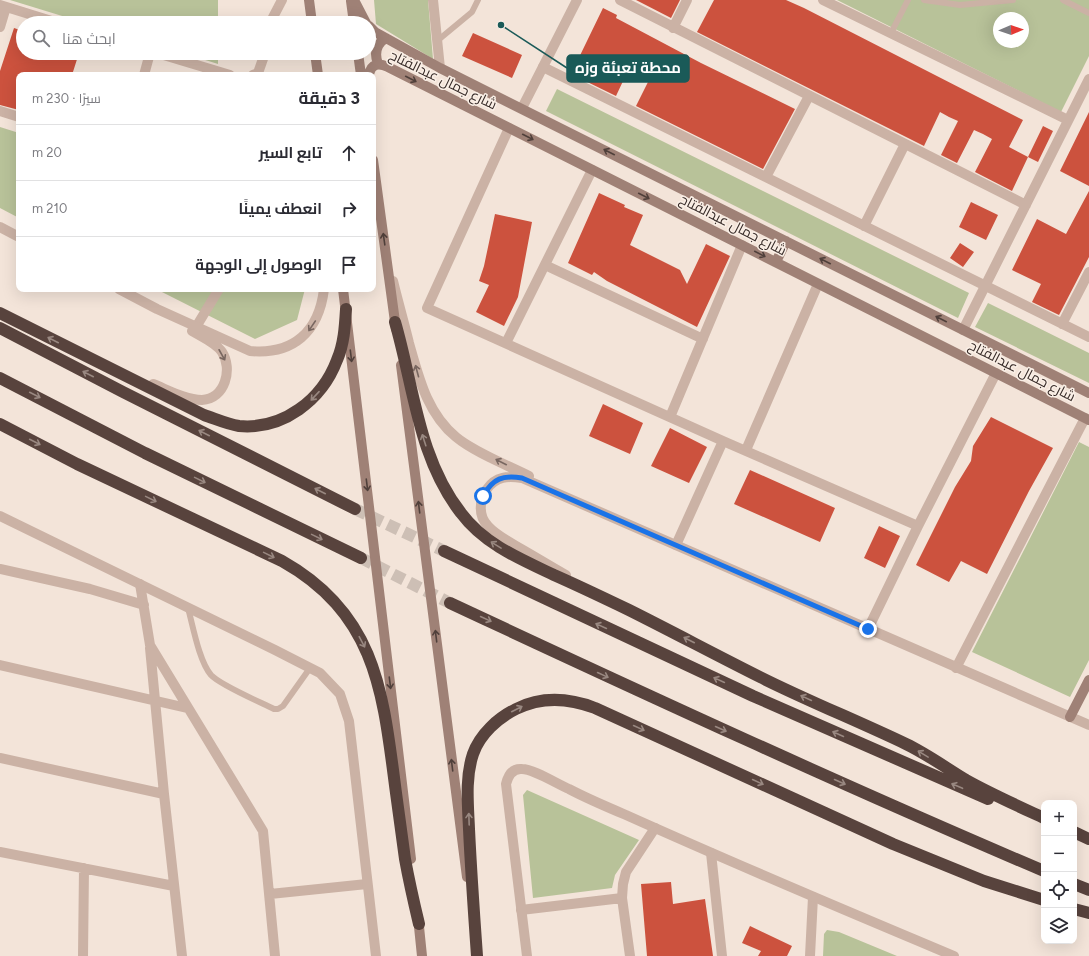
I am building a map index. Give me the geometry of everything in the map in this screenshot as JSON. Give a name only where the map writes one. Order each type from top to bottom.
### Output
[{"type":"highway","points":[[0,313],[204,415],[240,426],[268,423],[279,420],[295,412],[314,398],[320,391],[337,361],[344,330],[346,309]]},
{"type":"highway","points":[[395,322],[402,344],[421,432],[430,460],[441,484],[462,514],[480,534],[496,545],[669,630],[762,678],[910,745],[968,781],[1041,817]]},
{"type":"highway","points":[[0,328],[355,509]]},
{"type":"highway","points":[[0,378],[145,453],[360,558]]},
{"type":"highway","points":[[0,424],[78,464],[282,561],[314,583],[343,611],[364,645],[373,665],[380,687],[387,724],[406,859],[418,924]]},
{"type":"highway","points":[[444,551],[752,696],[1041,823]]},
{"type":"highway","points":[[450,603],[683,712],[1041,870]]},
{"type":"highway","points":[[477,956],[468,784],[470,765],[473,753],[478,744],[495,723],[526,704],[540,701],[571,701],[595,708],[893,844],[984,880],[1041,899]]},
{"type":"highway","points":[[1077,833],[1089,839]]},
{"type":"highway","points":[[1077,837],[1089,843]]},
{"type":"highway","points":[[1077,885],[1089,890]]},
{"type":"highway","points":[[1077,910],[1089,912]]},
{"type":"main road","points":[[309,0],[311,16]]},
{"type":"main road","points":[[352,0],[353,16]]},
{"type":"main road","points":[[352,0],[362,16]]},
{"type":"main road","name":"شارع جمال عبدالفتاح","points":[[376,33],[440,68],[1089,393]]},
{"type":"main road","points":[[378,64],[376,48],[386,38]]},
{"type":"main road","points":[[316,60],[318,72]]},
{"type":"main road","points":[[359,60],[361,72]]},
{"type":"main road","name":"شارع جمال عبدالفتاح","points":[[370,72],[373,66],[378,64],[388,67],[1087,419]]},
{"type":"main road","points":[[376,180],[388,261],[477,956]]},
{"type":"main road","points":[[776,262],[786,241]]},
{"type":"main road","points":[[344,292],[422,956]]},
{"type":"main road","points":[[1070,717],[1089,680]]},
{"type":"street","points":[[274,16],[282,0]]},
{"type":"street","points":[[433,0],[440,68]]},
{"type":"street","points":[[522,108],[577,0]]},
{"type":"street","points":[[620,0],[1026,205]]},
{"type":"street","points":[[673,28],[687,0]]},
{"type":"street","points":[[823,0],[1068,120]]},
{"type":"street","points":[[0,27],[3,6],[35,16]]},
{"type":"street","points":[[145,72],[148,60]]},
{"type":"street","points":[[180,60],[220,72]]},
{"type":"street","points":[[258,72],[262,60]]},
{"type":"street","points":[[543,67],[1089,338]]},
{"type":"street","points":[[963,330],[1089,79]]},
{"type":"street","points":[[766,177],[809,96]]},
{"type":"street","points":[[0,111],[16,116]]},
{"type":"street","points":[[509,128],[427,308],[723,441],[918,526]]},
{"type":"street","points":[[864,226],[905,144]]},
{"type":"street","points":[[506,343],[592,170]]},
{"type":"street","points":[[0,227],[16,235]]},
{"type":"street","points":[[670,417],[742,245]]},
{"type":"street","points":[[388,261],[420,381],[428,402],[437,416],[456,438],[586,505]]},
{"type":"street","points":[[545,265],[703,339]]},
{"type":"street","points":[[1062,324],[1089,272]]},
{"type":"street","points":[[746,450],[818,284]]},
{"type":"street","points":[[125,292],[157,309],[250,351],[271,352],[297,342],[305,335],[314,324],[320,310],[323,292]]},
{"type":"street","points":[[196,327],[217,292]]},
{"type":"street","points":[[106,367],[188,397],[202,400],[217,394],[227,377],[227,366],[222,352],[215,345],[157,309]]},
{"type":"street","points":[[868,629],[918,526],[996,373]]},
{"type":"street","points":[[956,668],[1087,419]]},
{"type":"street","points":[[676,545],[723,441]]},
{"type":"street","points":[[606,599],[492,530],[485,522],[481,510],[483,496],[488,487],[503,477],[510,476],[522,478],[1089,725]]},
{"type":"street","points":[[0,516],[320,673],[340,694],[349,721],[376,956]]},
{"type":"street","points":[[0,569],[90,589],[144,605]]},
{"type":"street","points":[[140,584],[150,645],[164,794],[182,956]]},
{"type":"street","points":[[150,645],[263,831],[276,956]]},
{"type":"street","points":[[0,665],[187,708]]},
{"type":"street","points":[[0,758],[164,794]]},
{"type":"street","points":[[527,956],[506,791],[508,777],[512,771],[521,768],[531,771],[711,853],[954,956]]},
{"type":"street","points":[[630,956],[622,898],[623,884],[626,872],[655,828]]},
{"type":"street","points":[[0,852],[174,886]]},
{"type":"street","points":[[711,853],[722,956]]},
{"type":"street","points":[[83,956],[84,868]]},
{"type":"street","points":[[270,894],[367,884]]},
{"type":"street","points":[[810,956],[813,897]]},
{"type":"street","points":[[521,910],[622,898]]},
{"type":"lane","points":[[438,41],[472,12],[478,0]]},
{"type":"lane","points":[[891,33],[908,0]]},
{"type":"lane","points":[[924,0],[960,5],[1013,0]]},
{"type":"lane","points":[[1063,0],[1089,13]]},
{"type":"lane","points":[[188,608],[204,663],[211,676],[274,709],[278,709],[283,706],[310,668]]},
{"type":"green space","points":[[10,0],[218,0],[218,16],[62,16]]},
{"type":"green space","points":[[374,0],[428,0],[433,59],[376,24]]},
{"type":"green space","points":[[837,0],[1089,0],[1089,56],[1061,112]]},
{"type":"green space","points":[[205,60],[218,60],[218,64]]},
{"type":"green space","points":[[557,89],[969,293],[958,318],[546,111]]},
{"type":"green space","points":[[0,127],[16,132],[16,216],[0,208]]},
{"type":"green space","points":[[162,292],[304,292],[297,320],[255,339]]},
{"type":"green space","points":[[988,303],[1089,353],[1089,383],[975,327]]},
{"type":"green space","points":[[1079,442],[1089,447],[1089,660],[1070,697],[972,652]]},
{"type":"green space","points":[[527,790],[639,840],[615,875],[612,888],[533,898],[523,795]]},
{"type":"green space","points":[[827,930],[839,932],[897,956],[823,956],[824,934]]},
{"type":"building","points":[[636,0],[680,0],[671,18]]},
{"type":"building","points":[[714,0],[786,0],[1023,120],[1009,147],[1028,157],[1012,191],[975,172],[992,139],[983,134],[974,130],[957,163],[941,155],[958,121],[940,112],[924,146],[697,32]]},
{"type":"building","points":[[603,8],[617,15],[616,18],[701,63],[795,109],[763,169],[636,106],[653,72],[632,62],[616,96],[571,74]]},
{"type":"building","points":[[14,28],[16,29],[16,60],[77,60],[73,72],[16,72],[16,109],[0,105],[0,71]]},
{"type":"building","points":[[473,33],[522,55],[512,78],[462,56]]},
{"type":"building","points":[[1089,112],[1089,186],[1060,171]]},
{"type":"building","points":[[1043,126],[1053,131],[1038,162],[1028,157]]},
{"type":"building","points":[[1089,191],[1089,257],[1059,315],[1032,302],[1041,284],[1012,270],[1037,219],[1066,234]]},
{"type":"building","points":[[599,193],[625,205],[624,207],[643,215],[630,245],[680,270],[687,284],[706,244],[730,256],[697,327],[607,281],[594,272],[592,275],[568,263]]},
{"type":"building","points":[[971,202],[998,215],[986,240],[959,227]]},
{"type":"building","points":[[495,214],[532,222],[518,297],[504,326],[476,312],[489,285],[479,281],[484,266]]},
{"type":"building","points":[[960,243],[974,252],[963,267],[950,258]]},
{"type":"building","points":[[603,404],[643,423],[630,454],[589,436]]},
{"type":"building","points":[[991,417],[1053,448],[1029,491],[987,574],[961,561],[949,582],[916,565],[955,487],[971,461],[973,446]]},
{"type":"building","points":[[670,428],[707,447],[689,483],[651,466]]},
{"type":"building","points":[[750,470],[835,508],[820,542],[734,504]]},
{"type":"building","points":[[879,526],[900,536],[885,568],[864,558]]},
{"type":"building","points":[[671,882],[673,904],[705,899],[713,956],[647,956],[641,884]]},
{"type":"building","points":[[750,926],[792,946],[787,956],[758,956],[761,951],[742,943]]},
{"type":"tunnel","points":[[355,509],[444,551]]},
{"type":"tunnel","points":[[361,558],[450,603]]},
{"type":"place","name":"محطة تعبئة وزه","points":[[501,25]]},
{"type":"route","points":[[483,496],[488,487],[503,477],[510,476],[522,478],[868,629]]}]
